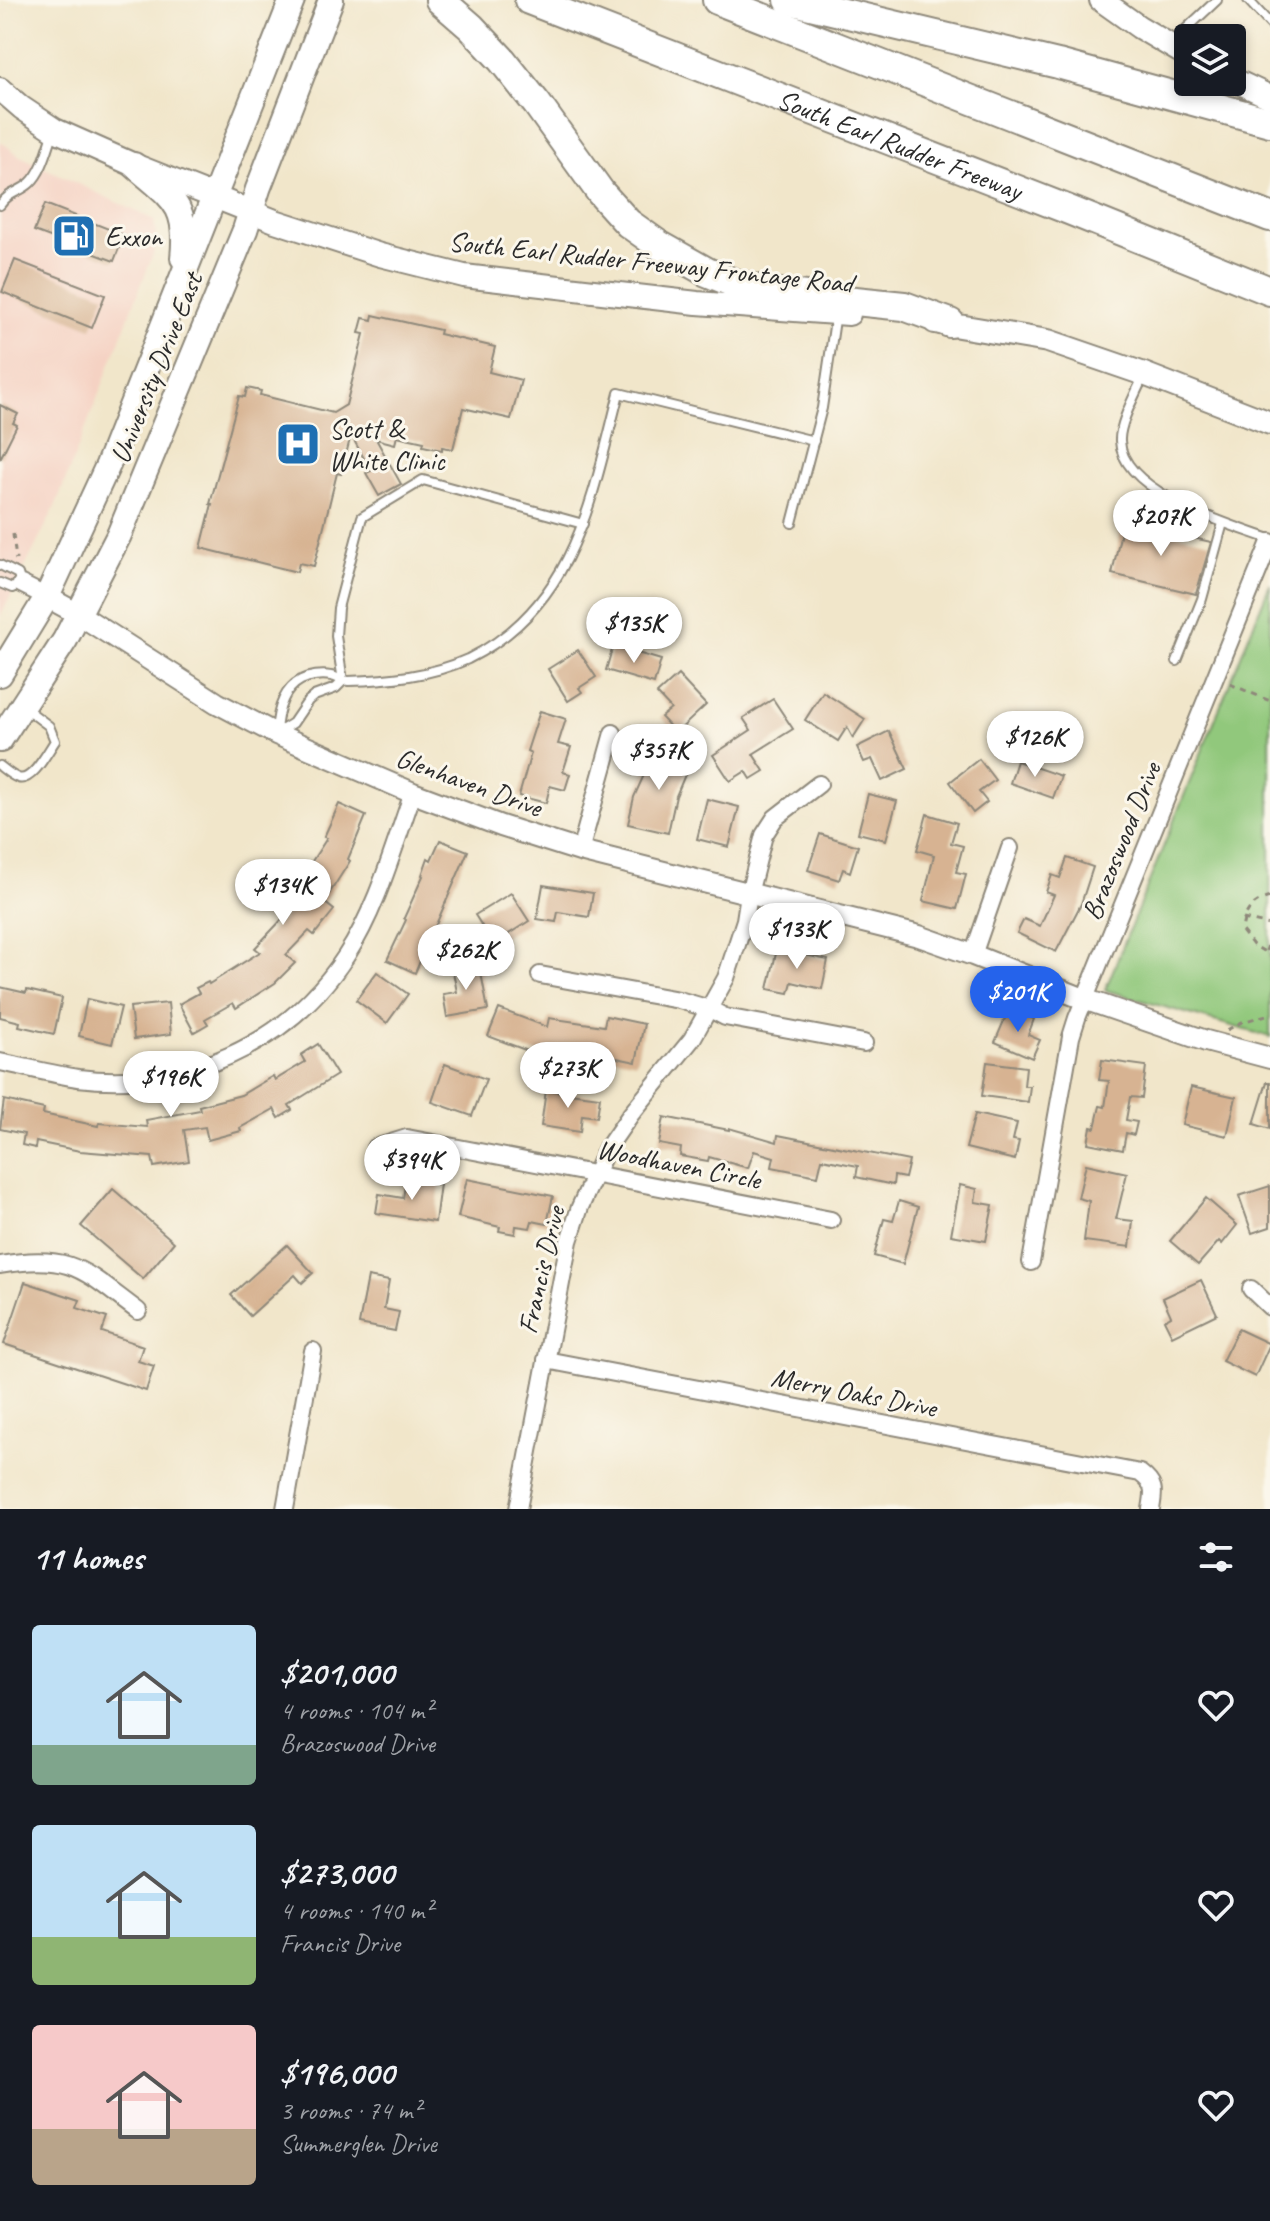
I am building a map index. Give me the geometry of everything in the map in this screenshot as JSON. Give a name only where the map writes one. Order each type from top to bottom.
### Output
[{"type":"highway","points":[[440,0],[502,60],[601,193],[628,223],[659,245],[707,272],[767,292],[904,306],[950,323]]},
{"type":"highway","name":"South Earl Rudder Freeway","points":[[529,0],[1270,291]]},
{"type":"highway","points":[[717,0],[1270,217]]},
{"type":"highway","points":[[789,0],[1058,64],[1270,122]]},
{"type":"main road","name":"University Drive East","points":[[0,674],[47,597],[108,465],[292,0]]},
{"type":"main road","points":[[1101,0],[1174,47]]},
{"type":"main road","name":"University Drive East","points":[[0,740],[80,615],[125,521],[251,212],[330,2]]},
{"type":"main road","points":[[1246,86],[1270,97]]},
{"type":"main road","name":"South Earl Rudder Freeway Frontage Road","points":[[0,89],[55,130],[134,165],[251,212],[380,255],[464,276],[697,303],[950,323],[1048,341],[1270,423]]},
{"type":"main road","points":[[134,165],[172,200],[183,218],[185,235],[178,292]]},
{"type":"street","name":"Brazoswood Drive","points":[[1031,1262],[1071,1037],[1270,541]]},
{"type":"street","points":[[21,584],[47,597]]},
{"type":"street","name":"Glenhaven Drive","points":[[47,597],[217,703],[276,734],[413,793],[580,851],[919,936],[1084,999],[1206,1041],[1270,1058]]},
{"type":"street","points":[[580,851],[613,733]]},
{"type":"street","name":"Francis Drive","points":[[518,1509],[569,1241],[580,1207],[606,1150],[692,1039],[726,978],[745,920],[764,835],[775,818],[819,784]]},
{"type":"street","points":[[0,1062],[78,1078],[157,1078],[189,1071],[231,1055],[265,1037],[291,1019],[318,994],[348,955],[372,904],[413,793]]},
{"type":"street","points":[[973,955],[1010,848]]},
{"type":"street","points":[[540,975],[679,1000],[725,1017],[864,1043]]},
{"type":"street","name":"Woodhaven Circle","points":[[375,1148],[407,1138],[831,1220]]},
{"type":"street","points":[[0,1265],[29,1259],[67,1263],[83,1270],[138,1311]]},
{"type":"street","points":[[1251,1289],[1270,1307]]},
{"type":"street","points":[[285,1509],[313,1351]]},
{"type":"street","name":"Merry Oaks Drive","points":[[546,1360],[1124,1469],[1140,1473],[1150,1480],[1154,1491],[1151,1509]]},
{"type":"lane","points":[[1191,24],[1217,0]]},
{"type":"lane","points":[[1248,0],[1270,24]]},
{"type":"lane","points":[[0,205],[7,195],[28,186],[36,177],[55,130]]},
{"type":"lane","points":[[792,523],[827,386],[836,313]]},
{"type":"lane","points":[[1144,374],[1120,441],[1131,467],[1163,495],[1270,541]]},
{"type":"lane","points":[[276,734],[278,713],[288,692],[302,680],[325,675],[343,681],[422,674],[466,660],[520,625],[557,578],[583,524],[619,393],[814,441]]},
{"type":"lane","points":[[343,681],[336,636],[337,619],[362,517],[423,480],[583,524]]},
{"type":"lane","points":[[1177,661],[1202,599],[1223,523]]},
{"type":"lane","points":[[0,565],[18,574],[21,584],[12,588],[0,583]]},
{"type":"lane","points":[[276,734],[293,723],[314,696],[336,688],[343,681]]},
{"type":"lane","points":[[0,766],[19,779],[29,777],[55,741],[49,726],[23,707]]},
{"type":"path","points":[[13,534],[16,564]]},
{"type":"path","points":[[1216,677],[1270,701]]},
{"type":"path","points":[[1270,897],[1258,900],[1246,911],[1242,931],[1253,945],[1268,953],[1270,940]]},
{"type":"path","points":[[1243,919],[1270,925]]},
{"type":"path","points":[[1206,1041],[1242,1022],[1270,1014]]},
{"type":"shaded area","points":[[0,141],[20,156],[154,220],[157,244],[55,507],[0,617]]},
{"type":"green space","points":[[1270,584],[1270,1037],[1105,990]]},
{"type":"building","points":[[45,204],[124,235],[114,261],[34,231]]},
{"type":"building","points":[[15,260],[105,295],[92,328],[2,292]]},
{"type":"building","name":"Scott & White Clinic","points":[[373,315],[440,330],[439,334],[495,347],[489,372],[521,380],[511,419],[463,408],[453,449],[423,446],[424,442],[397,436],[395,444],[376,439],[401,484],[379,496],[366,473],[371,471],[351,435],[341,474],[337,473],[314,566],[299,563],[297,572],[201,548],[239,396],[245,397],[247,388],[261,391],[260,395],[333,413],[346,405],[364,334],[359,333],[363,318],[372,320]]},
{"type":"building","points":[[0,405],[18,414],[13,423],[17,425],[0,459]]},
{"type":"building","points":[[1123,522],[1211,542],[1196,594],[1112,574]]},
{"type":"building","points":[[613,646],[661,660],[654,684],[606,670]]},
{"type":"building","points":[[578,650],[596,677],[579,688],[582,692],[568,701],[548,669]]},
{"type":"building","points":[[678,675],[706,705],[676,733],[661,717],[671,709],[657,694]]},
{"type":"building","points":[[823,692],[865,719],[853,738],[847,727],[838,741],[805,720]]},
{"type":"building","points":[[773,699],[793,729],[753,754],[764,771],[751,779],[746,771],[730,781],[713,755],[751,730],[743,718]]},
{"type":"building","points":[[540,711],[566,719],[558,744],[571,747],[563,772],[570,774],[565,790],[550,786],[546,803],[519,796],[531,753],[527,751]]},
{"type":"building","points":[[889,731],[907,769],[882,781],[872,759],[864,762],[857,747]]},
{"type":"building","points":[[665,747],[692,758],[676,796],[668,833],[628,824],[634,797],[648,766],[656,769]]},
{"type":"building","points":[[979,759],[995,780],[979,792],[987,802],[973,813],[950,782]]},
{"type":"building","points":[[1017,761],[1061,776],[1053,798],[1010,783]]},
{"type":"building","points":[[868,794],[897,801],[886,840],[858,833]]},
{"type":"building","points":[[707,799],[739,807],[729,847],[697,839]]},
{"type":"building","points":[[339,804],[366,816],[348,859],[350,861],[324,902],[334,910],[314,935],[309,931],[286,955],[295,963],[275,983],[236,1008],[233,1003],[205,1019],[208,1024],[194,1032],[179,1004],[199,993],[196,988],[209,984],[260,952],[255,948],[287,914],[284,911],[310,878],[303,875],[327,838],[324,837]]},
{"type":"building","points":[[927,814],[957,823],[951,843],[963,846],[956,872],[966,874],[957,909],[923,901],[934,855],[917,850]]},
{"type":"building","points":[[820,834],[858,846],[850,872],[843,869],[839,880],[808,870]]},
{"type":"building","points":[[440,840],[468,851],[415,973],[387,960],[406,920],[404,918],[428,858],[431,860]]},
{"type":"building","points":[[1067,858],[1093,867],[1081,904],[1056,952],[1017,933],[1024,919],[1040,926],[1054,895],[1046,892],[1052,875],[1060,878]]},
{"type":"building","points":[[543,885],[593,893],[589,917],[558,912],[556,922],[537,919]]},
{"type":"building","points":[[511,893],[529,921],[485,949],[474,931],[482,926],[475,915]]},
{"type":"building","points":[[777,949],[828,960],[822,989],[792,982],[789,993],[768,989]]},
{"type":"building","points":[[479,962],[488,1010],[447,1017],[443,994],[457,992],[452,967]]},
{"type":"building","points":[[377,972],[408,994],[387,1023],[356,1000]]},
{"type":"building","points":[[0,987],[62,998],[54,1034],[19,1026],[20,1022],[0,1017]]},
{"type":"building","points":[[87,999],[121,1007],[112,1044],[79,1036]]},
{"type":"building","points":[[168,1003],[171,1034],[134,1039],[130,1007]]},
{"type":"building","points":[[499,1009],[547,1027],[549,1018],[604,1026],[606,1016],[644,1024],[636,1062],[588,1052],[587,1060],[528,1051],[488,1036]]},
{"type":"building","points":[[1009,1009],[1034,1019],[1028,1035],[1040,1040],[1032,1058],[995,1042]]},
{"type":"building","points":[[318,1044],[337,1075],[289,1105],[292,1110],[279,1118],[274,1109],[240,1128],[241,1131],[208,1140],[205,1127],[184,1130],[189,1161],[154,1167],[152,1157],[80,1151],[36,1142],[35,1148],[22,1145],[24,1134],[0,1129],[4,1100],[44,1109],[43,1114],[98,1126],[99,1123],[147,1127],[146,1120],[200,1110],[199,1106],[241,1095],[273,1076],[275,1080],[305,1062],[301,1055]]},
{"type":"building","points":[[1102,1060],[1146,1066],[1142,1098],[1130,1097],[1126,1120],[1137,1122],[1134,1135],[1126,1133],[1123,1150],[1088,1143],[1100,1106],[1105,1107],[1109,1081],[1099,1080]]},
{"type":"building","points":[[987,1062],[1026,1067],[1024,1086],[1030,1086],[1028,1102],[982,1096]]},
{"type":"building","points":[[445,1064],[486,1079],[472,1116],[432,1102]]},
{"type":"building","points":[[1267,1082],[1270,1082],[1270,1129],[1254,1124]]},
{"type":"building","points":[[1191,1087],[1236,1097],[1227,1136],[1182,1125]]},
{"type":"building","points":[[546,1090],[600,1097],[597,1117],[582,1115],[580,1132],[541,1126]]},
{"type":"building","points":[[975,1114],[1017,1123],[1013,1140],[1019,1141],[1015,1160],[966,1148]]},
{"type":"building","points":[[664,1117],[729,1128],[777,1142],[778,1135],[909,1161],[905,1178],[894,1176],[893,1185],[856,1177],[858,1166],[822,1159],[818,1176],[772,1167],[774,1157],[754,1151],[748,1168],[709,1157],[708,1161],[680,1156],[681,1148],[659,1144]]},
{"type":"building","points":[[1086,1164],[1127,1173],[1116,1219],[1133,1221],[1130,1247],[1084,1241],[1089,1201],[1078,1198]]},
{"type":"building","points":[[406,1179],[440,1184],[435,1222],[376,1213],[379,1194],[403,1198]]},
{"type":"building","points":[[467,1179],[553,1196],[547,1224],[532,1221],[530,1228],[516,1226],[515,1234],[499,1231],[500,1227],[458,1217]]},
{"type":"building","points":[[960,1185],[977,1189],[975,1202],[993,1205],[986,1241],[951,1235]]},
{"type":"building","points":[[1270,1186],[1270,1227],[1252,1233],[1239,1196]]},
{"type":"building","points":[[113,1189],[174,1242],[143,1279],[81,1226]]},
{"type":"building","points":[[1206,1198],[1237,1225],[1222,1244],[1219,1241],[1198,1265],[1170,1241]]},
{"type":"building","points":[[899,1201],[918,1207],[903,1264],[874,1256],[884,1219],[893,1221]]},
{"type":"building","points":[[287,1245],[313,1273],[302,1283],[295,1275],[250,1316],[231,1295]]},
{"type":"building","points":[[368,1277],[389,1281],[384,1309],[399,1312],[395,1331],[359,1324]]},
{"type":"building","points":[[1201,1280],[1217,1314],[1172,1336],[1164,1320],[1171,1316],[1163,1298]]},
{"type":"building","points":[[25,1282],[80,1300],[77,1308],[107,1318],[102,1332],[143,1346],[138,1361],[154,1366],[146,1391],[4,1344]]},
{"type":"building","points":[[1238,1329],[1270,1344],[1255,1377],[1222,1361]]},
{"type":"place","name":"Exxon","points":[[74,236]]},
{"type":"place","name":"Scott & White Clinic","points":[[298,444]]}]
